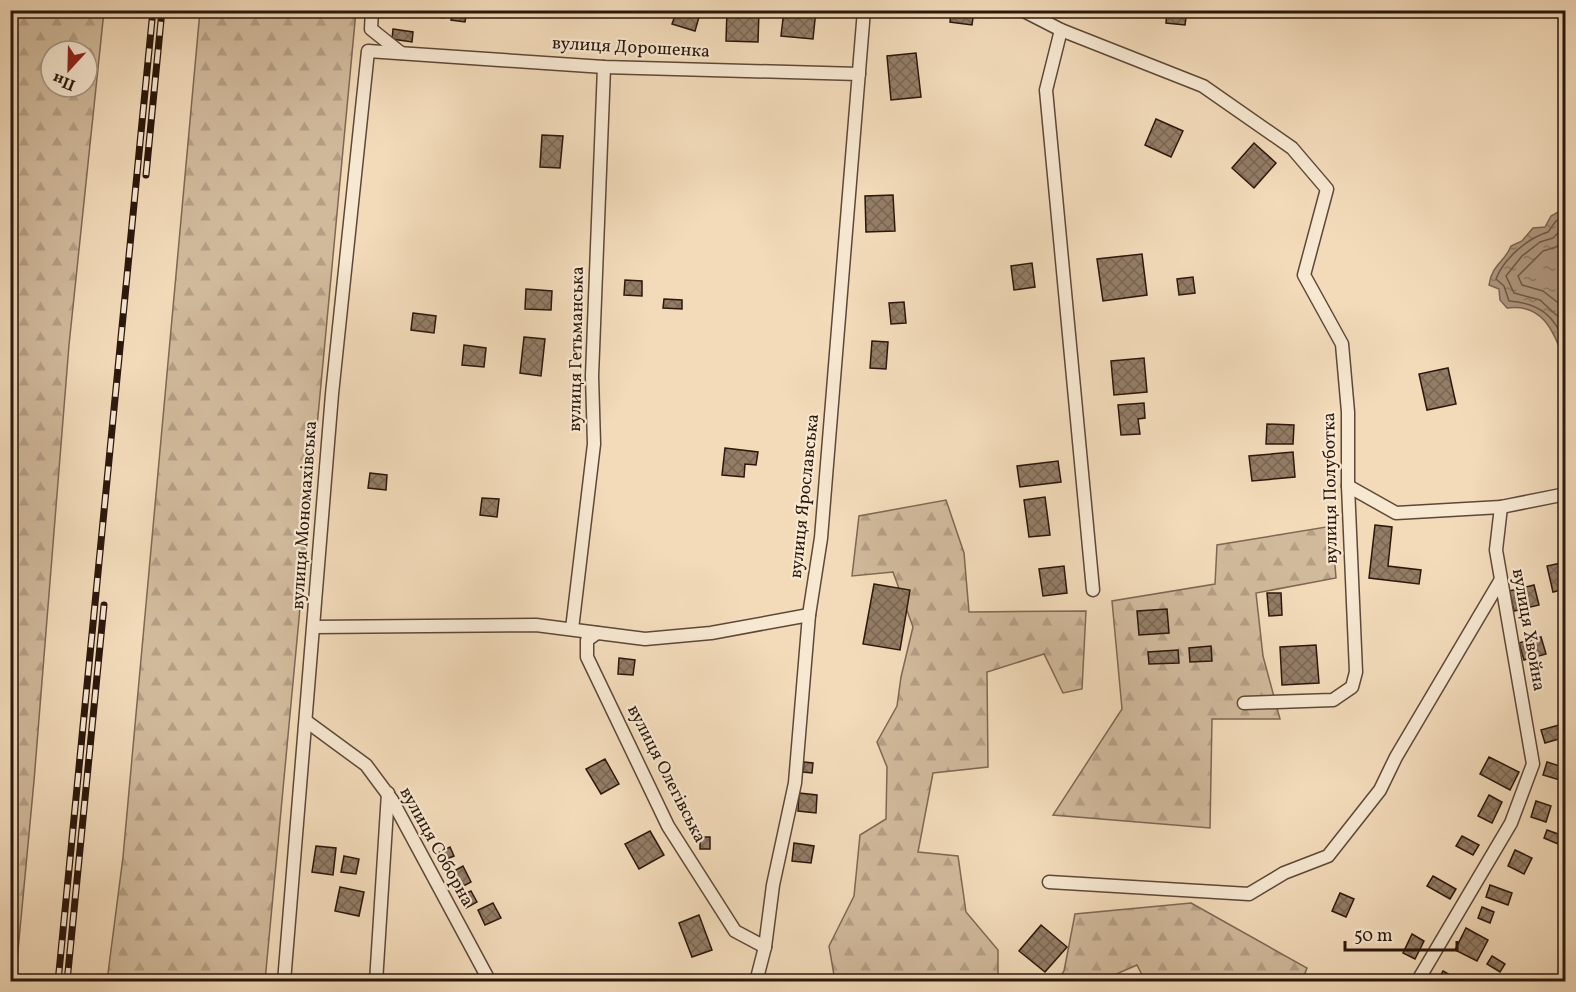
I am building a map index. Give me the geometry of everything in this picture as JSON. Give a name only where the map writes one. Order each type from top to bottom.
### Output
[{"type":"street","points":[[372,10],[371,29],[401,53]]},
{"type":"street","name":"вулиця Ярославська","points":[[756,981],[765,947],[773,885],[795,783],[809,615],[821,538],[864,10]]},
{"type":"street","points":[[1022,10],[1061,30],[1046,90],[1093,590]]},
{"type":"street","name":"вулиця Полуботка","points":[[1061,30],[1203,86],[1292,148],[1328,189],[1304,275],[1342,344],[1348,412],[1348,486],[1356,672],[1352,687],[1333,700],[1244,703]]},
{"type":"street","name":"вулиця Дорошенка","points":[[368,51],[604,67],[859,74]]},
{"type":"street","name":"вулиця Мономахівська","points":[[284,981],[332,394],[368,51]]},
{"type":"street","name":"вулиця Гетьманська","points":[[572,629],[594,444],[592,376],[604,67]]},
{"type":"street","points":[[1348,486],[1396,513],[1501,507],[1566,494]]},
{"type":"street","name":"вулиця Хвойна","points":[[1417,981],[1511,823],[1533,764],[1496,550],[1501,507]]},
{"type":"street","points":[[1049,882],[1249,894],[1284,873],[1328,856],[1380,790],[1396,757],[1500,581]]},
{"type":"street","points":[[314,627],[536,625],[656,638],[711,633],[809,615]]},
{"type":"street","name":"вулиця Олегівська","points":[[597,633],[587,640],[587,657],[668,826],[735,931],[765,947]]},
{"type":"street","name":"вулиця Соборна","points":[[306,721],[366,765],[388,793],[490,981]]},
{"type":"street","points":[[376,981],[388,793]]},
{"type":"green space","points":[[10,11],[104,11],[99,59],[99,39],[39,39],[39,99],[95,99],[69,345],[34,781],[15,982],[10,981]]},
{"type":"green space","points":[[200,11],[356,11],[265,981],[107,981],[123,857]]},
{"type":"green space","points":[[946,500],[964,553],[969,612],[1086,611],[1082,689],[1063,693],[1044,654],[987,672],[988,767],[933,773],[918,852],[958,856],[966,912],[998,950],[998,975],[1019,981],[835,981],[829,946],[854,896],[860,835],[886,819],[887,767],[877,742],[897,706],[901,677],[913,627],[893,572],[852,576],[859,516]]},
{"type":"green space","points":[[1332,526],[1336,578],[1256,593],[1263,656],[1280,719],[1212,719],[1210,828],[1053,815],[1122,709],[1112,601],[1215,584],[1217,545]]},
{"type":"green space","points":[[1191,903],[1307,968],[1302,981],[1145,981],[1137,965],[1105,981],[1057,981],[1064,971],[1075,914]]},
{"type":"water","points":[[1565,208],[1565,362],[1557,341],[1546,323],[1531,310],[1507,308],[1500,300],[1499,289],[1489,285],[1493,272],[1511,246],[1522,241],[1533,228],[1545,227],[1551,216]]},
{"type":"building","points":[[423,10],[445,10],[444,18],[422,15]]},
{"type":"building","points":[[453,10],[467,10],[465,22],[451,20]]},
{"type":"building","points":[[677,10],[701,10],[695,31],[672,24]]},
{"type":"building","points":[[727,10],[759,10],[758,42],[726,41]]},
{"type":"building","points":[[784,10],[816,10],[813,39],[781,36]]},
{"type":"building","points":[[951,10],[974,10],[972,25],[950,22]]},
{"type":"building","points":[[1167,10],[1187,10],[1185,25],[1166,23]]},
{"type":"building","points":[[393,29],[413,32],[412,42],[392,39]]},
{"type":"building","points":[[916,53],[921,97],[891,100],[887,56]]},
{"type":"building","points":[[1156,119],[1183,131],[1171,157],[1145,145]]},
{"type":"building","points":[[542,135],[563,136],[560,168],[540,167]]},
{"type":"building","points":[[1254,143],[1276,163],[1254,188],[1232,168]]},
{"type":"building","points":[[893,195],[895,231],[866,232],[865,196]]},
{"type":"building","points":[[1142,254],[1147,295],[1103,301],[1097,259]]},
{"type":"building","points":[[1032,263],[1035,287],[1014,290],[1011,266]]},
{"type":"building","points":[[1193,277],[1195,293],[1179,295],[1177,279]]},
{"type":"building","points":[[625,280],[642,281],[642,296],[624,295]]},
{"type":"building","points":[[526,289],[552,291],[551,310],[525,309]]},
{"type":"building","points":[[664,299],[682,300],[682,309],[663,308]]},
{"type":"building","points":[[904,302],[906,323],[891,324],[889,303]]},
{"type":"building","points":[[413,313],[436,316],[434,333],[411,330]]},
{"type":"building","points":[[524,337],[545,339],[541,376],[520,373]]},
{"type":"building","points":[[872,341],[888,342],[886,369],[870,368]]},
{"type":"building","points":[[464,345],[486,348],[484,367],[462,365]]},
{"type":"building","points":[[1144,358],[1147,392],[1114,395],[1111,361]]},
{"type":"building","points":[[1448,368],[1456,404],[1427,410],[1419,374]]},
{"type":"building","points":[[1144,403],[1145,418],[1138,419],[1140,434],[1121,435],[1118,405]]},
{"type":"building","points":[[1267,424],[1294,425],[1293,444],[1266,444]]},
{"type":"building","points":[[725,448],[758,452],[756,465],[745,464],[744,477],[722,475]]},
{"type":"building","points":[[1293,452],[1295,477],[1252,481],[1249,456]]},
{"type":"building","points":[[1058,461],[1061,482],[1020,487],[1017,466]]},
{"type":"building","points":[[370,473],[387,475],[386,490],[368,488]]},
{"type":"building","points":[[1045,497],[1050,535],[1029,537],[1024,500]]},
{"type":"building","points":[[482,498],[499,499],[497,517],[480,515]]},
{"type":"building","points":[[1375,525],[1392,527],[1388,566],[1421,570],[1419,584],[1369,578]]},
{"type":"building","points":[[1561,563],[1566,589],[1553,592],[1547,566]]},
{"type":"building","points":[[1064,566],[1067,593],[1043,596],[1039,569]]},
{"type":"building","points":[[874,584],[910,590],[900,650],[863,644]]},
{"type":"building","points":[[1534,585],[1539,605],[1514,611],[1509,591]]},
{"type":"building","points":[[1267,593],[1281,593],[1282,615],[1269,616]]},
{"type":"building","points":[[1167,609],[1169,633],[1139,635],[1137,611]]},
{"type":"building","points":[[1541,637],[1546,654],[1524,660],[1519,643]]},
{"type":"building","points":[[1316,645],[1319,683],[1282,685],[1280,647]]},
{"type":"building","points":[[1211,646],[1212,661],[1190,662],[1189,648]]},
{"type":"building","points":[[1178,650],[1179,663],[1149,664],[1148,652]]},
{"type":"building","points":[[619,658],[635,660],[633,675],[618,674]]},
{"type":"building","points":[[1566,723],[1566,737],[1545,743],[1541,730]]},
{"type":"building","points":[[1489,757],[1519,772],[1510,790],[1480,774]]},
{"type":"building","points":[[605,759],[619,784],[601,794],[586,769]]},
{"type":"building","points":[[804,762],[813,763],[812,773],[803,772]]},
{"type":"building","points":[[1547,762],[1563,767],[1560,780],[1543,775]]},
{"type":"building","points":[[799,793],[817,795],[816,813],[798,811]]},
{"type":"building","points":[[1489,795],[1502,802],[1492,823],[1478,816]]},
{"type":"building","points":[[1536,801],[1551,806],[1546,822],[1531,817]]},
{"type":"building","points":[[1547,830],[1561,835],[1558,844],[1544,838]]},
{"type":"building","points":[[650,831],[664,855],[639,869],[625,844]]},
{"type":"building","points":[[1462,836],[1479,845],[1473,855],[1456,846]]},
{"type":"building","points":[[700,837],[710,837],[710,849],[700,849]]},
{"type":"building","points":[[794,843],[814,846],[811,863],[792,861]]},
{"type":"building","points":[[316,846],[336,848],[333,875],[312,872]]},
{"type":"building","points":[[450,847],[454,856],[442,861],[438,853]]},
{"type":"building","points":[[1515,850],[1532,858],[1524,874],[1508,866]]},
{"type":"building","points":[[344,856],[359,859],[356,874],[341,872]]},
{"type":"building","points":[[463,866],[471,882],[460,888],[452,872]]},
{"type":"building","points":[[1433,876],[1456,889],[1450,899],[1427,886]]},
{"type":"building","points":[[1490,885],[1512,893],[1508,905],[1486,897]]},
{"type":"building","points":[[340,887],[364,892],[359,916],[335,911]]},
{"type":"building","points":[[471,891],[477,902],[466,908],[460,896]]},
{"type":"building","points":[[1340,893],[1354,899],[1346,917],[1332,911]]},
{"type":"building","points":[[493,903],[501,918],[485,925],[478,910]]},
{"type":"building","points":[[1482,907],[1494,912],[1490,923],[1478,918]]},
{"type":"building","points":[[699,915],[712,950],[692,957],[679,923]]},
{"type":"building","points":[[1041,925],[1067,947],[1045,972],[1019,951]]},
{"type":"building","points":[[1466,928],[1488,940],[1477,961],[1455,950]]},
{"type":"building","points":[[1412,934],[1424,941],[1415,959],[1403,953]]},
{"type":"building","points":[[1492,956],[1505,964],[1500,972],[1487,964]]},
{"type":"building","points":[[1443,971],[1457,979],[1456,982],[1437,982]]},
{"type":"railway","points":[[58,982],[153,10]]},
{"type":"railway","points":[[146,175],[162,10]]},
{"type":"railway","points":[[67,982],[104,605]]}]
